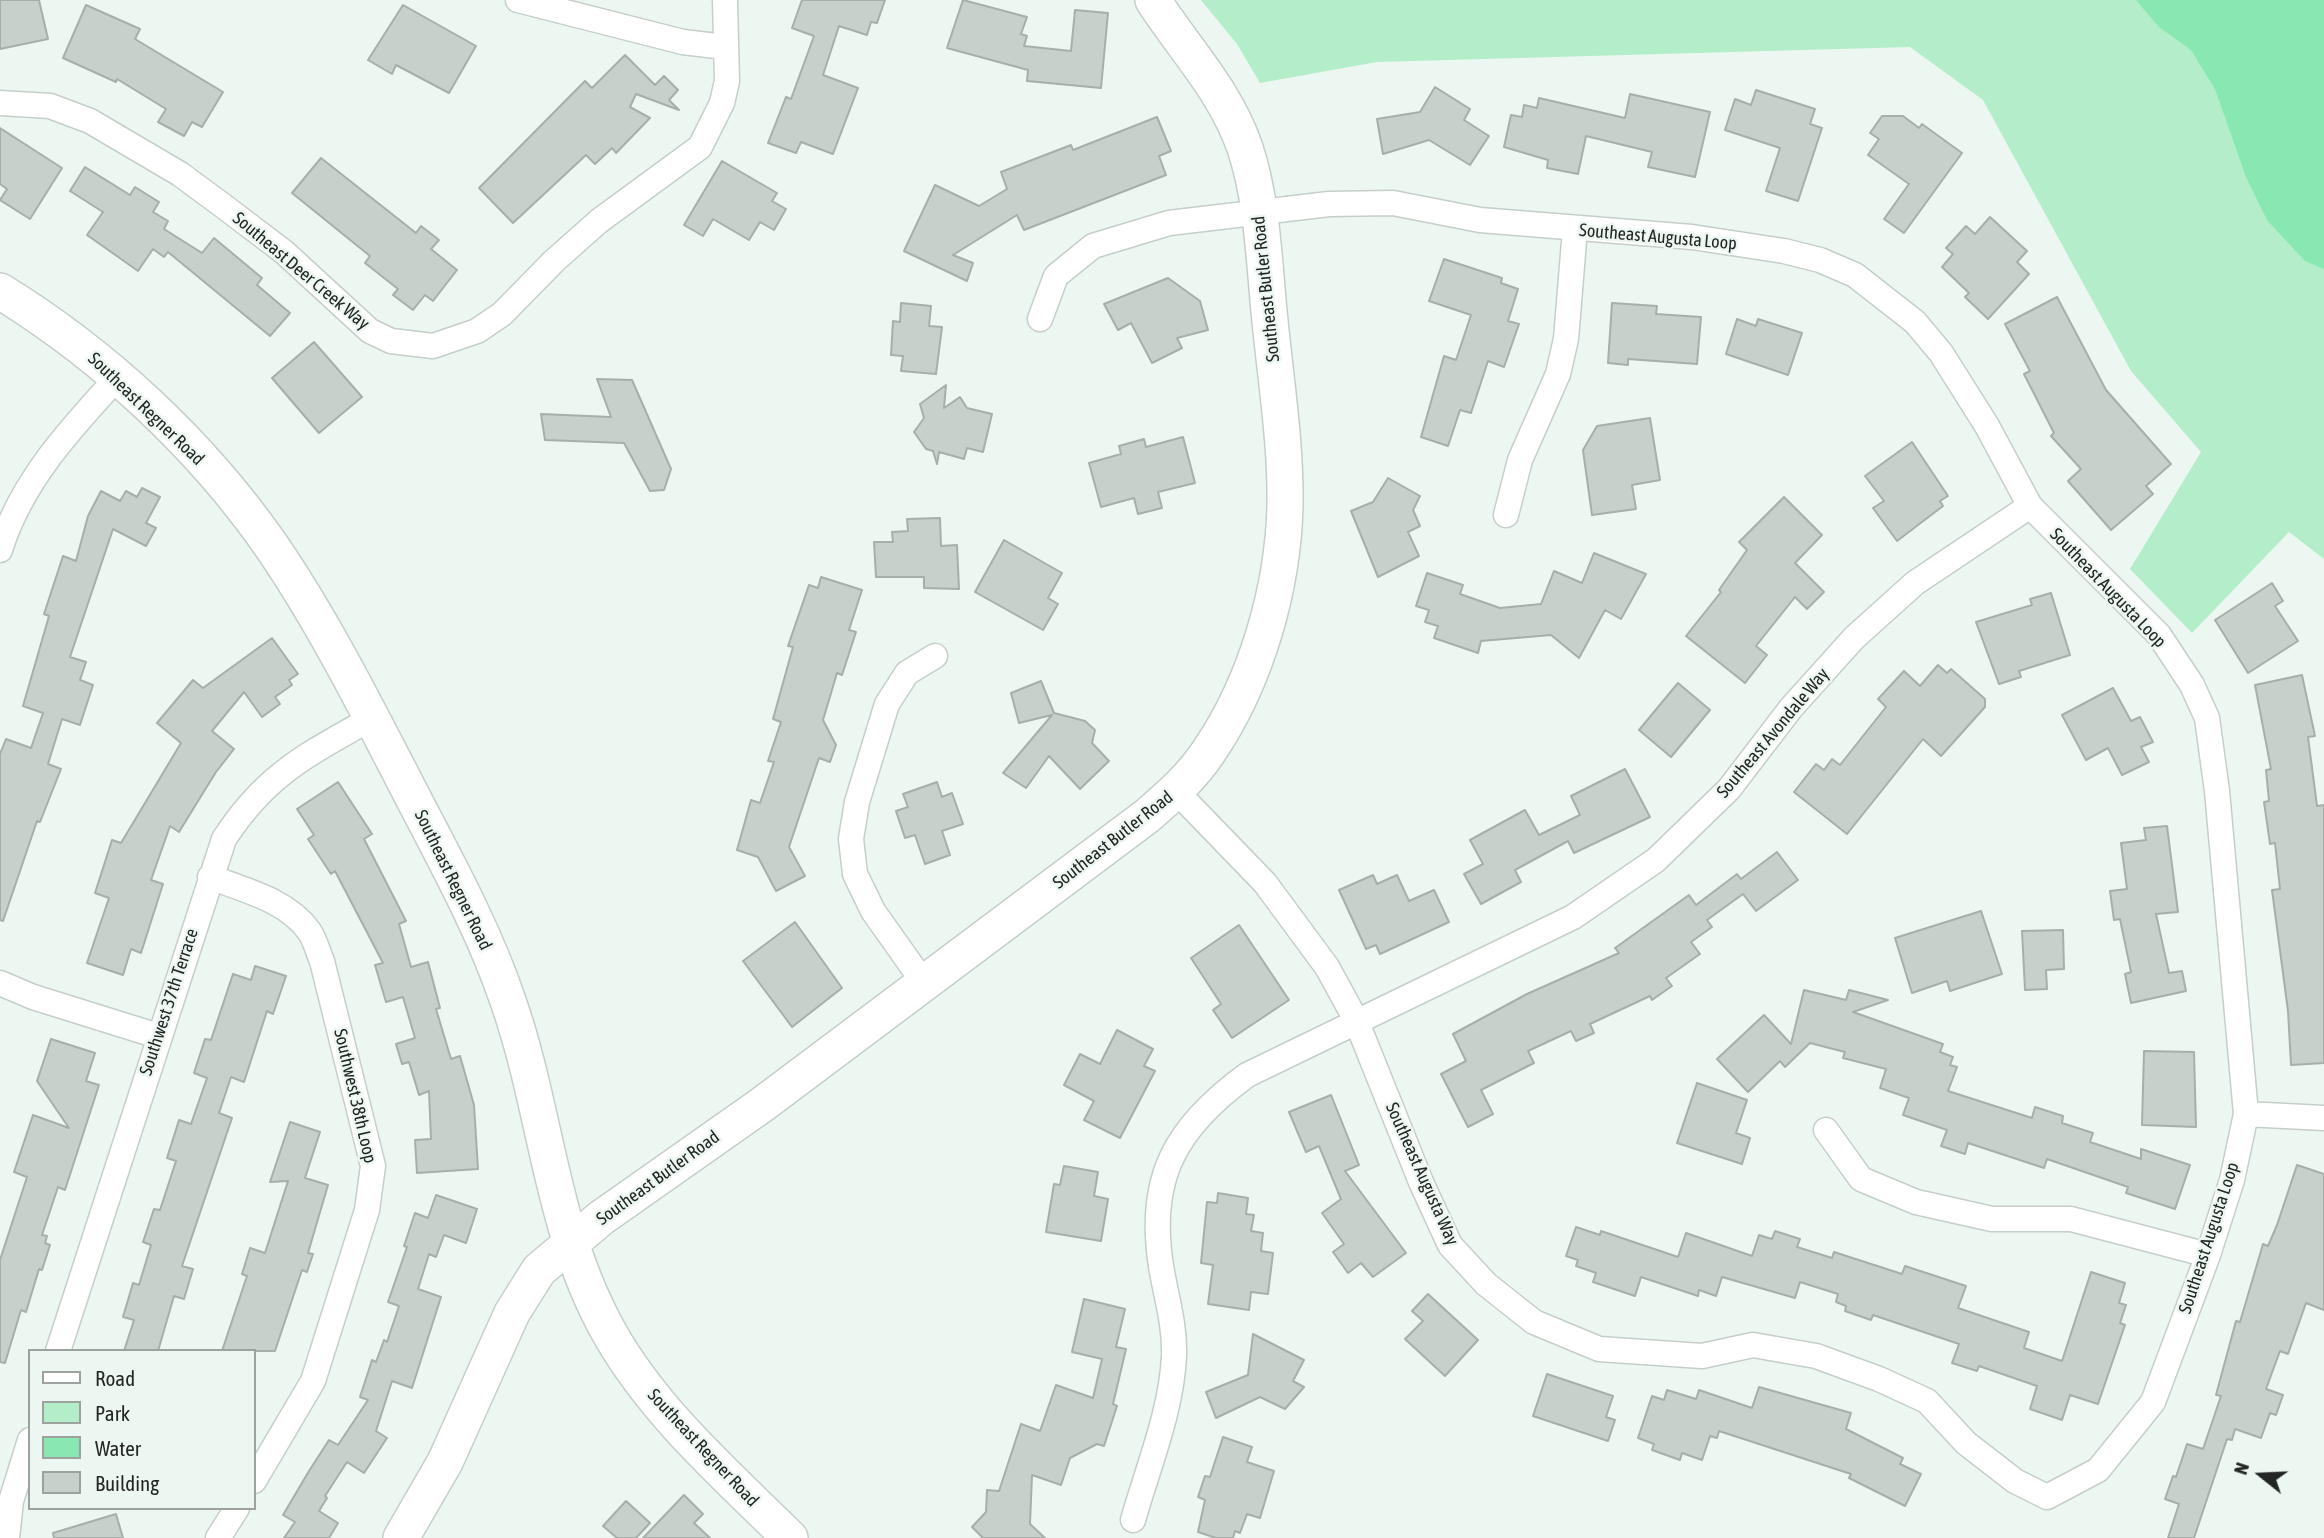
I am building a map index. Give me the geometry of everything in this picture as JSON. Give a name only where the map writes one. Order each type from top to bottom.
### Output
[{"type":"main road","name":"Southeast Butler Road","points":[[401,1538],[445,1462],[497,1344],[539,1270],[600,1218],[763,1104],[1176,791],[1209,751],[1238,697],[1263,633],[1282,551],[1285,506],[1282,434],[1258,212],[1245,149],[1233,118],[1212,79],[1153,0]]},
{"type":"main road","name":"Southeast Regner Road","points":[[0,291],[62,333],[117,378],[187,445],[254,523],[310,607],[372,718],[470,909],[509,1002],[526,1063],[557,1202],[594,1302],[610,1335],[647,1388],[695,1444],[790,1538]]},
{"type":"street","points":[[518,0],[683,42],[725,47]]},
{"type":"street","name":"Southeast Deer Creek Way","points":[[0,103],[50,106],[90,121],[180,174],[222,205],[284,252],[370,331],[391,341],[433,346],[477,331],[502,314],[554,261],[600,221],[700,146],[722,103],[727,80],[725,0]]},
{"type":"street","name":"Southeast Augusta Loop","points":[[1040,319],[1056,276],[1093,246],[1169,223],[1329,204],[1393,203],[1480,220],[1692,237],[1784,251],[1820,260],[1855,275],[1915,322],[1941,353],[1987,426],[2030,506],[2159,635],[2192,685],[2207,718],[2229,909],[2246,1114],[2232,1180],[2208,1255],[2152,1402],[2098,1470],[2047,1497]]},
{"type":"street","points":[[1506,515],[1520,460],[1558,374],[1566,340],[1574,229]]},
{"type":"street","points":[[1,540],[22,499],[53,451],[117,378]]},
{"type":"street","name":"Southeast Avondale Way","points":[[1133,1520],[1171,1384],[1174,1358],[1172,1309],[1161,1268],[1156,1219],[1169,1165],[1183,1136],[1215,1098],[1247,1075],[1573,917],[1656,860],[1729,789],[1791,708],[1854,638],[1915,583],[2030,506]]},
{"type":"street","points":[[924,983],[873,911],[855,874],[851,839],[857,802],[887,704],[907,673],[935,656]]},
{"type":"street","name":"Southwest 37th Terrace","points":[[59,1349],[224,839],[246,805],[278,774],[372,718]]},
{"type":"street","name":"Southeast Augusta Way","points":[[1176,791],[1291,915],[1327,967],[1356,1020],[1421,1182],[1450,1244],[1486,1284],[1534,1322],[1599,1349],[1702,1356],[1753,1345],[1816,1356],[1879,1379],[1927,1401],[1966,1443],[2005,1474],[2047,1497]]},
{"type":"street","name":"Southwest 38th Loop","points":[[210,877],[263,897],[290,913],[310,932],[322,961],[373,1166],[367,1210],[313,1381],[256,1478]]},
{"type":"street","points":[[0,983],[33,997],[158,1036]]},
{"type":"street","points":[[2246,1114],[2324,1118]]},
{"type":"street","points":[[1826,1130],[1861,1179],[1916,1202],[1992,1219],[2071,1219],[2208,1255]]},
{"type":"street","points":[[7,1538],[11,1501],[28,1446]]},
{"type":"street","points":[[218,1538],[236,1510]]},
{"type":"green space","points":[[1201,0],[2324,0],[2324,559],[2289,532],[2192,633],[2130,569],[2201,452],[2131,371],[1983,100],[1910,47],[1377,62],[1260,83],[1237,44]]},
{"type":"water","points":[[2136,0],[2324,0],[2324,269],[2305,261],[2267,220],[2246,177],[2215,89],[2191,50],[2159,27]]},
{"type":"building","points":[[0,0],[39,0],[48,39],[0,49]]},
{"type":"building","points":[[802,0],[885,0],[877,23],[871,22],[867,35],[839,26],[823,75],[858,88],[833,154],[801,142],[796,153],[768,143],[786,97],[791,99],[814,36],[792,28]]},
{"type":"building","points":[[963,0],[1027,17],[1021,34],[1027,36],[1024,46],[1071,51],[1075,10],[1108,13],[1101,88],[1027,81],[1028,70],[947,48]]},
{"type":"building","points":[[86,5],[140,29],[135,39],[223,92],[202,127],[192,122],[184,136],[158,122],[166,109],[117,79],[116,82],[63,58]]},
{"type":"building","points":[[403,5],[476,46],[449,93],[396,65],[392,74],[368,60]]},
{"type":"building","points":[[625,55],[655,85],[664,76],[678,90],[669,100],[679,110],[636,94],[630,107],[650,118],[616,153],[612,148],[595,164],[586,155],[513,223],[479,188],[585,81],[592,88]]},
{"type":"building","points":[[1435,87],[1470,109],[1464,120],[1489,136],[1470,165],[1429,140],[1383,154],[1377,119],[1420,112]]},
{"type":"building","points":[[1756,90],[1815,109],[1810,124],[1822,128],[1798,201],[1766,191],[1780,148],[1725,130],[1735,99],[1751,105]]},
{"type":"building","points":[[1630,94],[1710,112],[1695,177],[1648,167],[1652,152],[1586,136],[1578,174],[1547,168],[1548,160],[1504,147],[1511,115],[1522,117],[1524,105],[1537,108],[1539,98],[1625,118]]},
{"type":"building","points":[[1882,116],[1903,116],[1919,128],[1922,124],[1962,153],[1904,233],[1884,219],[1909,184],[1868,155],[1879,139],[1870,133]]},
{"type":"building","points":[[1157,117],[1171,151],[1159,156],[1166,175],[1024,230],[1017,215],[953,255],[973,263],[967,281],[904,251],[935,185],[979,206],[1007,189],[1001,172],[1071,145],[1073,150]]},
{"type":"building","points":[[0,128],[62,168],[30,219],[0,200],[7,189],[0,184]]},
{"type":"building","points":[[321,158],[416,233],[421,226],[439,240],[431,249],[457,270],[433,301],[425,295],[413,310],[393,295],[398,289],[365,263],[370,256],[292,193]]},
{"type":"building","points":[[722,161],[777,193],[772,201],[786,209],[774,230],[760,222],[749,240],[713,219],[703,236],[684,225]]},
{"type":"building","points":[[85,167],[130,195],[135,187],[159,202],[153,212],[168,221],[164,229],[202,253],[214,238],[262,278],[257,285],[290,313],[270,336],[168,252],[164,257],[153,249],[138,271],[87,235],[103,212],[70,191]]},
{"type":"building","points":[[1990,217],[2027,251],[2017,262],[2029,274],[1988,319],[1965,297],[1969,293],[1942,267],[1953,254],[1946,248],[1966,226],[1975,234]]},
{"type":"building","points":[[1444,259],[1502,278],[1501,283],[1518,289],[1508,321],[1519,324],[1504,367],[1488,361],[1471,413],[1460,410],[1448,446],[1421,437],[1444,356],[1456,360],[1471,315],[1429,301]]},
{"type":"building","points":[[1168,278],[1200,301],[1208,330],[1177,338],[1182,348],[1152,363],[1131,323],[1118,330],[1104,304]]},
{"type":"building","points":[[2057,297],[2106,390],[2171,464],[2146,486],[2153,494],[2111,530],[2068,481],[2081,469],[2051,436],[2054,433],[2024,374],[2030,371],[2005,324]]},
{"type":"building","points":[[901,303],[931,306],[929,326],[942,327],[936,374],[901,371],[903,356],[891,355],[893,321],[900,322]]},
{"type":"building","points":[[1612,303],[1657,306],[1656,314],[1701,317],[1697,364],[1628,359],[1628,365],[1608,363]]},
{"type":"building","points":[[1737,319],[1756,326],[1758,319],[1802,333],[1788,375],[1726,354]]},
{"type":"building","points":[[314,342],[362,397],[319,433],[272,378]]},
{"type":"building","points":[[597,379],[632,380],[671,469],[664,490],[650,491],[624,443],[545,440],[541,414],[611,417]]},
{"type":"building","points":[[946,385],[944,408],[960,397],[967,408],[992,414],[983,452],[967,448],[964,459],[939,452],[937,464],[933,451],[926,449],[914,432],[924,418],[920,404]]},
{"type":"building","points":[[1650,418],[1660,480],[1632,485],[1636,509],[1592,515],[1583,450],[1597,426]]},
{"type":"building","points":[[1183,437],[1195,483],[1158,492],[1162,508],[1138,514],[1134,498],[1101,507],[1089,463],[1121,454],[1119,446],[1144,439],[1146,447]]},
{"type":"building","points":[[1912,442],[1948,496],[1940,501],[1943,506],[1897,541],[1873,508],[1884,501],[1865,476]]},
{"type":"building","points":[[1388,478],[1420,496],[1413,510],[1420,526],[1408,532],[1419,556],[1378,577],[1351,511],[1373,502]]},
{"type":"building","points":[[142,488],[160,497],[146,523],[156,528],[146,546],[113,529],[70,657],[86,662],[80,680],[93,685],[80,725],[62,719],[48,764],[61,769],[40,822],[37,821],[3,921],[0,920],[0,754],[6,739],[31,748],[43,713],[23,706],[49,616],[44,614],[63,556],[76,561],[88,516],[101,491],[120,501],[126,491],[137,497]]},
{"type":"building","points":[[1784,497],[1822,535],[1795,563],[1824,592],[1807,609],[1795,597],[1756,646],[1767,655],[1745,683],[1686,636],[1721,592],[1719,590],[1747,550],[1739,542]]},
{"type":"building","points":[[940,518],[941,546],[957,545],[959,589],[924,588],[924,577],[876,577],[874,542],[893,542],[892,532],[908,531],[907,519]]},
{"type":"building","points":[[1004,540],[1062,573],[1048,598],[1058,604],[1043,630],[975,592]]},
{"type":"building","points":[[1594,553],[1646,574],[1621,619],[1605,610],[1579,658],[1551,635],[1481,641],[1478,653],[1434,638],[1438,626],[1425,622],[1429,610],[1416,606],[1427,573],[1463,585],[1460,594],[1500,608],[1541,604],[1554,571],[1582,583]]},
{"type":"building","points":[[821,577],[862,590],[849,630],[856,632],[842,675],[837,673],[823,720],[836,745],[830,762],[819,758],[789,847],[805,876],[776,891],[758,857],[737,850],[751,800],[760,803],[774,762],[768,761],[781,722],[773,719],[793,647],[788,646],[809,585],[818,588]]},
{"type":"building","points":[[2272,583],[2283,601],[2275,606],[2298,641],[2248,673],[2215,620]]},
{"type":"building","points":[[2051,593],[2070,655],[2019,671],[2021,677],[1999,684],[1976,622],[2032,605],[2030,599]]},
{"type":"building","points":[[272,638],[298,674],[289,680],[292,685],[275,697],[280,704],[262,717],[244,692],[212,731],[234,749],[216,772],[179,832],[170,826],[151,880],[163,884],[141,953],[131,949],[123,975],[87,963],[109,898],[95,893],[112,840],[121,843],[181,743],[157,723],[193,680],[203,688]]},
{"type":"building","points":[[1938,665],[1947,673],[1951,669],[1985,699],[1985,707],[1941,756],[1923,739],[1847,834],[1794,792],[1816,764],[1824,770],[1832,759],[1840,765],[1886,707],[1878,699],[1904,671],[1920,686]]},
{"type":"building","points":[[2302,675],[2315,736],[2308,737],[2317,806],[2324,805],[2324,1063],[2291,1065],[2288,1011],[2272,890],[2280,889],[2275,843],[2270,844],[2264,802],[2269,801],[2266,770],[2271,769],[2255,685]]},
{"type":"building","points":[[1041,681],[1054,713],[1085,721],[1095,730],[1092,743],[1109,761],[1080,789],[1049,756],[1026,788],[1003,773],[1052,715],[1019,723],[1011,693]]},
{"type":"building","points":[[1678,683],[1710,710],[1671,757],[1639,730]]},
{"type":"building","points":[[2113,688],[2131,721],[2140,717],[2153,742],[2141,747],[2149,762],[2122,775],[2108,748],[2086,760],[2062,715]]},
{"type":"building","points":[[1625,769],[1650,817],[1574,853],[1568,841],[1515,870],[1521,882],[1481,904],[1464,874],[1483,864],[1470,840],[1525,810],[1539,835],[1580,815],[1571,796]]},
{"type":"building","points":[[338,782],[372,834],[364,839],[406,921],[399,924],[411,967],[428,962],[440,1008],[436,1009],[451,1059],[460,1056],[474,1105],[478,1169],[417,1173],[415,1140],[431,1139],[429,1091],[419,1095],[409,1062],[402,1064],[396,1044],[415,1038],[403,997],[386,1002],[375,965],[383,963],[335,871],[331,874],[308,839],[314,835],[297,809]]},
{"type":"building","points":[[937,782],[942,797],[952,793],[963,824],[942,831],[950,855],[925,864],[915,835],[905,838],[896,811],[908,807],[903,794]]},
{"type":"building","points":[[2167,826],[2178,912],[2156,914],[2169,973],[2182,971],[2186,991],[2131,1003],[2125,974],[2131,972],[2120,919],[2114,920],[2110,891],[2127,889],[2121,843],[2146,840],[2144,828]]},
{"type":"building","points":[[1777,852],[1798,880],[1756,911],[1743,894],[1707,920],[1712,927],[1691,942],[1700,954],[1666,978],[1672,986],[1652,1000],[1650,996],[1590,1024],[1594,1033],[1576,1041],[1571,1031],[1528,1051],[1534,1063],[1481,1090],[1493,1114],[1468,1127],[1441,1074],[1466,1061],[1453,1034],[1527,994],[1619,953],[1615,948],[1689,895],[1696,905],[1737,874],[1741,879]]},
{"type":"building","points":[[1373,875],[1377,884],[1397,875],[1409,901],[1434,890],[1449,922],[1380,954],[1376,945],[1366,949],[1339,890]]},
{"type":"building","points":[[1981,911],[2002,974],[1950,991],[1947,981],[1912,993],[1895,938]]},
{"type":"building","points":[[795,922],[842,988],[792,1027],[743,961]]},
{"type":"building","points":[[1239,925],[1289,1000],[1232,1038],[1213,1010],[1221,1004],[1191,958]]},
{"type":"building","points":[[2063,930],[2064,969],[2046,970],[2047,989],[2025,990],[2022,931]]},
{"type":"building","points":[[255,966],[286,976],[273,1014],[267,1011],[244,1082],[231,1077],[219,1113],[232,1118],[182,1266],[193,1269],[184,1299],[174,1296],[159,1349],[125,1349],[134,1320],[123,1317],[133,1283],[139,1285],[151,1245],[143,1242],[154,1209],[160,1210],[176,1161],[167,1158],[179,1120],[191,1124],[207,1078],[194,1073],[205,1039],[211,1040],[233,974],[251,980]]},
{"type":"building","points":[[1804,990],[1846,1000],[1849,990],[1888,1000],[1853,1012],[1943,1044],[1940,1052],[1953,1057],[1950,1065],[1957,1067],[1948,1091],[2032,1118],[2035,1107],[2063,1116],[2062,1123],[2093,1133],[2090,1142],[2141,1159],[2141,1149],[2190,1165],[2175,1209],[2126,1193],[2128,1187],[2047,1159],[2044,1168],[1968,1143],[1965,1154],[1941,1146],[1947,1130],[1903,1115],[1909,1098],[1880,1088],[1886,1069],[1843,1058],[1845,1052],[1810,1043],[1785,1067],[1780,1061],[1748,1092],[1717,1059],[1764,1015],[1791,1044]]},
{"type":"building","points":[[1117,1030],[1153,1049],[1144,1066],[1155,1071],[1120,1138],[1084,1120],[1094,1101],[1064,1085],[1080,1054],[1100,1064]]},
{"type":"building","points":[[51,1039],[95,1053],[86,1081],[99,1085],[65,1190],[58,1187],[42,1235],[47,1236],[45,1243],[50,1245],[42,1270],[39,1269],[26,1312],[21,1310],[5,1363],[0,1362],[0,1260],[27,1177],[14,1172],[33,1115],[69,1128],[37,1081]]},
{"type":"building","points":[[2144,1051],[2194,1052],[2196,1127],[2142,1125]]},
{"type":"building","points":[[1697,1083],[1747,1100],[1736,1133],[1750,1138],[1742,1164],[1677,1143]]},
{"type":"building","points":[[1331,1095],[1359,1165],[1345,1171],[1406,1253],[1373,1277],[1361,1263],[1348,1273],[1333,1252],[1344,1244],[1322,1213],[1341,1199],[1319,1146],[1306,1152],[1289,1112]]},
{"type":"building","points":[[290,1122],[320,1132],[305,1178],[328,1185],[308,1253],[313,1254],[307,1272],[302,1270],[275,1351],[223,1349],[247,1276],[242,1274],[250,1248],[265,1253],[288,1181],[270,1182]]},
{"type":"building","points":[[2297,1165],[2324,1174],[2324,1310],[2306,1303],[2288,1354],[2280,1351],[2266,1389],[2283,1395],[2276,1415],[2270,1413],[2261,1438],[2235,1429],[2232,1440],[2227,1439],[2194,1538],[2168,1538],[2179,1504],[2165,1499],[2187,1444],[2203,1449],[2221,1396],[2216,1395],[2236,1321],[2240,1322],[2263,1244],[2268,1246]]},
{"type":"building","points":[[1064,1166],[1098,1172],[1094,1196],[1108,1199],[1101,1241],[1046,1232],[1054,1184],[1060,1185]]},
{"type":"building","points":[[1218,1193],[1248,1198],[1246,1214],[1254,1215],[1251,1231],[1263,1233],[1261,1251],[1273,1253],[1268,1294],[1251,1292],[1249,1310],[1208,1304],[1213,1265],[1201,1263],[1207,1202],[1217,1203]]},
{"type":"building","points":[[436,1195],[477,1209],[466,1243],[444,1235],[436,1257],[429,1254],[418,1289],[441,1297],[412,1388],[392,1381],[376,1431],[387,1438],[364,1473],[347,1462],[325,1496],[327,1498],[319,1511],[338,1523],[329,1538],[284,1538],[295,1522],[283,1515],[309,1471],[329,1440],[338,1445],[368,1400],[360,1397],[372,1360],[376,1362],[384,1340],[387,1342],[399,1306],[388,1302],[407,1247],[404,1246],[415,1213],[428,1218]]},
{"type":"building","points":[[1576,1227],[1600,1235],[1601,1231],[1678,1257],[1686,1233],[1752,1256],[1759,1235],[1772,1239],[1775,1231],[1800,1239],[1797,1247],[1832,1258],[1834,1252],[1902,1274],[1905,1266],[1966,1286],[1958,1308],[2029,1332],[2024,1348],[2062,1361],[2091,1272],[2125,1283],[2119,1303],[2126,1305],[2120,1323],[2125,1325],[2098,1404],[2070,1395],[2062,1420],[2030,1409],[2037,1386],[1979,1366],[1977,1371],[1952,1363],[1959,1344],[1873,1315],[1871,1320],[1845,1311],[1846,1306],[1836,1302],[1838,1294],[1800,1282],[1795,1298],[1722,1277],[1716,1296],[1699,1290],[1698,1296],[1641,1277],[1635,1296],[1593,1282],[1596,1273],[1576,1266],[1578,1260],[1566,1256]]},
{"type":"building","points":[[1428,1294],[1478,1340],[1445,1376],[1405,1339],[1423,1321],[1412,1311]]},
{"type":"building","points":[[1084,1299],[1125,1309],[1116,1347],[1126,1349],[1113,1404],[1117,1406],[1104,1446],[1097,1444],[1070,1458],[1061,1485],[1032,1475],[1030,1524],[1045,1538],[983,1538],[972,1527],[986,1512],[987,1490],[999,1491],[1021,1424],[1040,1431],[1056,1385],[1093,1398],[1102,1359],[1072,1352]]},
{"type":"building","points":[[1253,1334],[1304,1360],[1293,1381],[1304,1387],[1285,1409],[1260,1397],[1216,1418],[1206,1392],[1248,1375]]},
{"type":"building","points":[[1547,1374],[1613,1396],[1606,1417],[1615,1420],[1608,1441],[1533,1416]]},
{"type":"building","points":[[1759,1387],[1851,1413],[1846,1429],[1903,1458],[1900,1464],[1921,1474],[1905,1506],[1849,1478],[1851,1474],[1719,1431],[1717,1438],[1710,1436],[1702,1460],[1682,1453],[1680,1460],[1652,1450],[1654,1444],[1638,1438],[1652,1396],[1664,1400],[1667,1390],[1696,1399],[1699,1390],[1752,1408]]},
{"type":"building","points":[[1223,1437],[1252,1447],[1247,1462],[1274,1471],[1260,1518],[1247,1514],[1240,1533],[1235,1531],[1233,1538],[1216,1538],[1198,1532],[1205,1500],[1198,1497],[1205,1476],[1210,1477]]},
{"type":"building","points":[[684,1495],[703,1514],[694,1523],[710,1538],[643,1538]]},
{"type":"building","points":[[626,1501],[650,1523],[636,1538],[617,1538],[603,1526]]},
{"type":"building","points":[[116,1514],[123,1538],[54,1538],[53,1533]]}]
